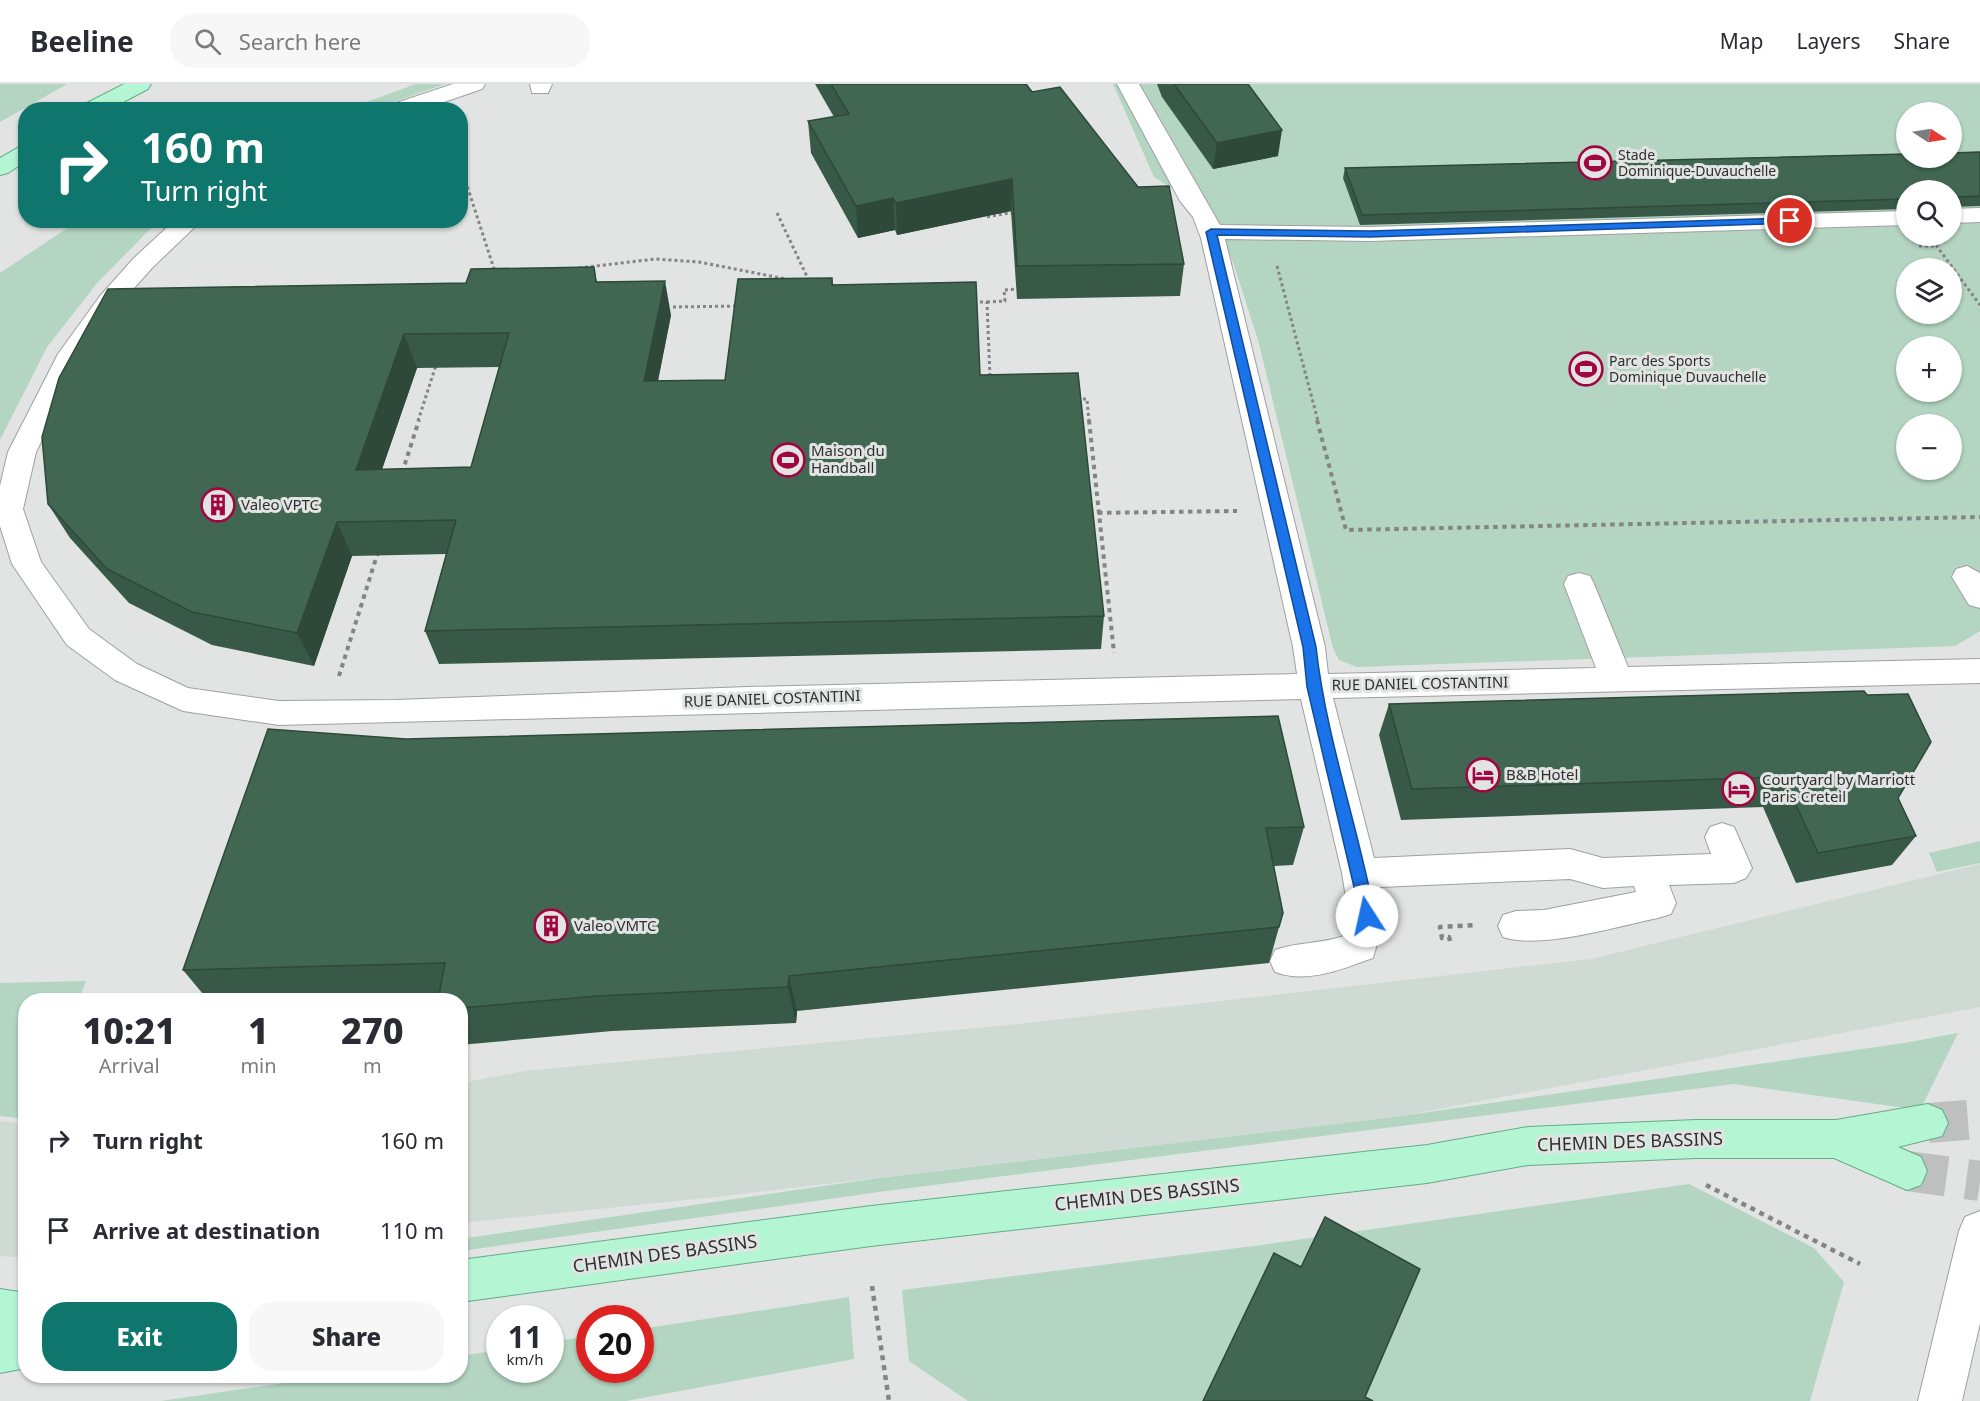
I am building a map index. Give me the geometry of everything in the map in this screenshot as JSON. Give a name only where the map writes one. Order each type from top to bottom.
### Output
[{"type":"main road","points":[[106,102],[140,84]]},
{"type":"main road","points":[[0,168],[18,156]]},
{"type":"main road","name":"CHEMIN DES BASSINS","points":[[468,1280],[871,1226],[1427,1164],[1528,1146],[1696,1139],[1836,1140],[1928,1123]]},
{"type":"main road","name":"CHEMIN DES BASSINS","points":[[1836,1140],[1907,1171]]},
{"type":"main road","points":[[0,1311],[18,1314]]},
{"type":"main road","points":[[0,1351],[18,1348]]},
{"type":"street","points":[[421,102],[474,84]]},
{"type":"street","points":[[1128,84],[1192,201],[1204,215],[1211,232],[1309,647],[1314,687],[1359,873],[1367,916],[1360,947],[1323,959],[1288,960]]},
{"type":"street","points":[[444,94],[453,102]]},
{"type":"street","points":[[1962,216],[1980,215]]},
{"type":"street","points":[[1211,232],[1370,234],[1896,218]]},
{"type":"street","name":"RUE DANIEL COSTANTINI","points":[[181,228],[143,263],[109,301],[71,354],[22,452],[9,509],[27,564],[78,637],[126,672],[183,699],[279,713],[760,699],[1980,671]]},
{"type":"street","points":[[1579,584],[1617,680]]},
{"type":"street","points":[[268,748],[279,713]]},
{"type":"street","points":[[1359,873],[1570,864],[1603,873],[1734,868],[1722,837]]},
{"type":"street","points":[[1516,926],[1544,925],[1658,903],[1645,871]]},
{"type":"street","points":[[1940,1401],[1980,1231]]},
{"type":"path","points":[[468,188],[496,274]]},
{"type":"path","points":[[981,210],[986,217],[1022,211]]},
{"type":"path","points":[[777,213],[811,285],[802,282]]},
{"type":"path","points":[[1936,246],[1980,305]]},
{"type":"path","points":[[575,268],[655,259],[699,262],[793,280]]},
{"type":"path","points":[[1280,262],[1276,267],[1346,530],[1980,517]]},
{"type":"path","points":[[963,302],[1005,301],[1004,290],[1016,289]]},
{"type":"path","points":[[987,302],[990,379]]},
{"type":"path","points":[[672,307],[742,306]]},
{"type":"path","points":[[401,477],[436,364]]},
{"type":"path","points":[[1076,399],[1087,399],[1114,657]]},
{"type":"path","points":[[1087,513],[1277,510]]},
{"type":"path","points":[[338,681],[380,545]]},
{"type":"path","points":[[1442,938],[1449,937],[1450,941]]},
{"type":"path","points":[[1695,1179],[1860,1264]]},
{"type":"path","points":[[872,1286],[889,1401]]},
{"type":"shaded area","points":[[1980,864],[1980,1007],[1402,1116],[716,1197],[468,1222],[468,1082],[525,1071],[1018,1024],[1591,959]]},
{"type":"shaded area","points":[[0,1121],[18,1123],[18,1257],[0,1256]]},
{"type":"green space","points":[[0,84],[67,84],[35,102],[18,102],[18,112],[0,122]]},
{"type":"green space","points":[[416,84],[445,84],[393,102],[366,102]]},
{"type":"green space","name":"Parc des Sports Dominique Duvauchelle","points":[[1113,84],[1980,84],[1980,631],[1955,646],[1357,667],[1339,660],[1333,648],[1258,340],[1234,265],[1213,214],[1154,177]]},
{"type":"green space","points":[[68,228],[151,228],[97,283],[47,347],[0,440],[0,273]]},
{"type":"green space","points":[[1980,841],[1980,863],[1937,872],[1929,853]]},
{"type":"green space","points":[[86,981],[82,993],[18,993],[18,1118],[0,1116],[0,983]]},
{"type":"green space","points":[[1958,1033],[1920,1110],[1734,1084],[886,1191],[468,1250],[468,1238],[879,1178],[1402,1116],[1904,1043]]},
{"type":"green space","points":[[1689,1184],[1814,1248],[1844,1282],[1810,1401],[1356,1401],[1285,1304],[1206,1401],[968,1401],[909,1361],[902,1290],[1262,1245]]},
{"type":"green space","points":[[849,1297],[854,1359],[626,1401],[161,1401],[284,1383],[468,1383],[468,1355],[486,1352],[486,1383],[564,1383],[564,1340],[576,1338],[576,1383],[654,1383],[654,1327]]},
{"type":"building","points":[[831,84],[1026,84],[1032,92],[1060,87],[1138,187],[1169,186],[1184,264],[1017,266],[1012,179],[896,203],[893,198],[856,206],[808,121],[849,114]]},
{"type":"building","points":[[1174,84],[1248,84],[1282,130],[1217,143]]},
{"type":"building","points":[[1980,152],[1980,196],[1962,197],[1962,180],[1896,180],[1896,199],[1362,215],[1345,168],[1896,154],[1896,168],[1962,168],[1962,153]]},
{"type":"building","points":[[594,267],[596,282],[665,281],[644,381],[725,380],[738,279],[832,278],[832,285],[976,282],[980,375],[1078,373],[1104,616],[425,631],[456,520],[337,522],[297,633],[192,612],[107,569],[48,504],[42,437],[59,378],[108,289],[466,283],[471,269]],"holes":[[[509,333],[471,467],[356,470],[404,334]]]},
{"type":"building","points":[[1864,691],[1867,695],[1908,694],[1931,742],[1898,798],[1916,836],[1818,853],[1783,777],[1412,789],[1389,704]]},
{"type":"building","points":[[1278,716],[1304,827],[1266,828],[1283,913],[1279,927],[789,976],[788,987],[598,996],[468,1007],[468,993],[439,993],[445,963],[183,970],[268,729],[406,739]]},
{"type":"building","points":[[1325,1217],[1420,1269],[1365,1397],[1373,1401],[1203,1401],[1274,1253],[1301,1267]]},
{"type":"tunnel","points":[[1928,1123],[1980,1119]]},
{"type":"tunnel","points":[[1907,1171],[1980,1181]]},
{"type":"place","name":"Stade Dominique-Duvauchelle","points":[[1595,163]]},
{"type":"place","name":"Parc des Sports Dominique Duvauchelle","points":[[1586,369]]},
{"type":"place","name":"Maison du Handball","points":[[788,460]]},
{"type":"place","name":"Valeo VPTC","points":[[218,505]]},
{"type":"place","name":"B&B Hotel","points":[[1483,775]]},
{"type":"place","name":"Courtyard by Marriott Paris Creteil","points":[[1739,789]]},
{"type":"place","name":"Valeo VMTC","points":[[551,926]]},
{"type":"route","points":[[1367,916],[1359,873],[1314,687],[1309,647],[1211,232],[1370,234],[1790,221]]}]
